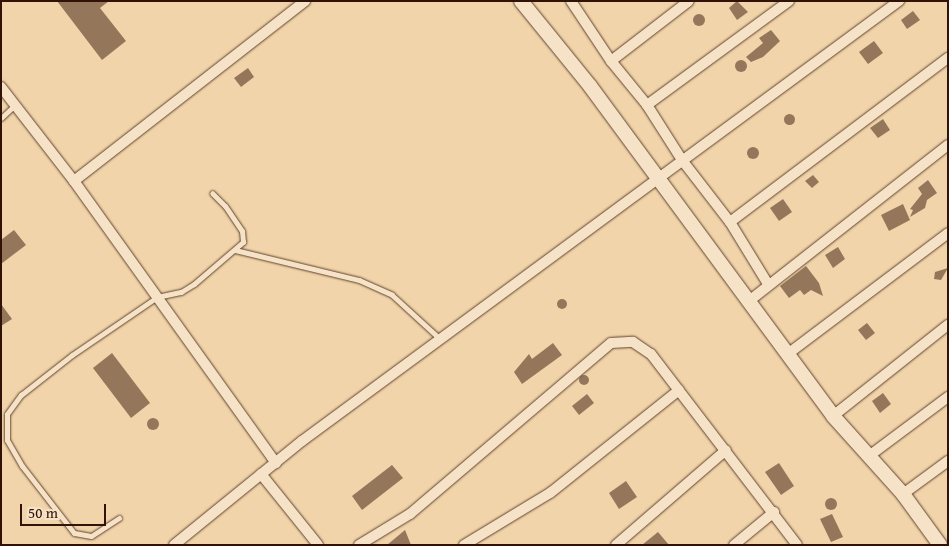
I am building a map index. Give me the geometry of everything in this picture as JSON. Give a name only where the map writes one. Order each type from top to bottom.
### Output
[{"type":"street","points":[[74,181],[305,1]]},
{"type":"street","points":[[521,1],[590,86],[833,416],[903,494],[941,545],[948,541]]},
{"type":"street","points":[[571,1],[611,61],[646,105],[682,160],[730,222],[768,284]]},
{"type":"street","points":[[611,61],[689,1]]},
{"type":"street","points":[[646,105],[789,1]]},
{"type":"street","points":[[174,545],[276,463],[440,339],[898,1]]},
{"type":"street","points":[[730,222],[948,58]]},
{"type":"street","points":[[1,88],[74,181],[276,463]]},
{"type":"street","points":[[749,301],[768,284],[948,145]]},
{"type":"street","points":[[788,353],[948,233]]},
{"type":"street","points":[[833,416],[948,325]]},
{"type":"street","points":[[359,545],[410,514],[611,343],[633,342],[651,354],[774,512],[797,545]]},
{"type":"street","points":[[464,545],[550,493],[679,390]]},
{"type":"street","points":[[869,456],[948,397]]},
{"type":"street","points":[[616,545],[726,450]]},
{"type":"street","points":[[903,494],[948,461]]},
{"type":"street","points":[[262,474],[318,545]]},
{"type":"street","points":[[734,545],[774,512]]},
{"type":"lane","points":[[1,118],[15,105]]},
{"type":"lane","points":[[119,518],[91,536],[74,533],[22,466],[7,440],[3,427],[7,414],[21,395],[157,297],[181,292],[194,284],[243,242],[242,231],[225,206],[212,193]]},
{"type":"lane","points":[[235,250],[359,280],[392,295],[440,339]]},
{"type":"building","points":[[57,1],[109,1],[100,8],[126,41],[102,60]]},
{"type":"building","points":[[737,1],[748,12],[737,20],[729,8]]},
{"type":"building","points":[[913,11],[920,20],[907,29],[901,20]]},
{"type":"building","points":[[697,14],[701,14],[705,20],[701,26],[697,26],[693,22],[693,18]]},
{"type":"building","points":[[771,30],[780,41],[763,57],[751,62],[746,57],[763,43],[759,38]]},
{"type":"building","points":[[874,41],[883,53],[868,64],[859,52]]},
{"type":"building","points":[[739,60],[743,60],[747,66],[743,72],[739,72],[735,68],[735,64]]},
{"type":"building","points":[[248,68],[254,77],[241,87],[234,78]]},
{"type":"building","points":[[789,113],[795,119],[789,125],[783,119]]},
{"type":"building","points":[[883,119],[890,130],[878,138],[870,128]]},
{"type":"building","points":[[751,147],[755,147],[759,153],[755,159],[751,159],[747,155],[747,151]]},
{"type":"building","points":[[813,175],[819,182],[812,188],[805,181]]},
{"type":"building","points":[[928,180],[937,193],[927,200],[925,208],[910,217],[913,210],[910,209],[922,194],[918,188]]},
{"type":"building","points":[[783,199],[792,212],[779,221],[770,208]]},
{"type":"building","points":[[903,204],[910,220],[889,231],[881,215]]},
{"type":"building","points":[[14,230],[26,245],[1,264],[1,240]]},
{"type":"building","points":[[838,247],[845,259],[833,268],[825,255]]},
{"type":"building","points":[[806,266],[819,283],[823,296],[811,290],[804,295],[800,290],[789,298],[780,286]]},
{"type":"building","points":[[948,268],[941,280],[934,279],[935,272]]},
{"type":"building","points":[[560,299],[564,299],[567,304],[566,308],[560,309],[557,306],[557,302]]},
{"type":"building","points":[[1,304],[12,319],[1,326]]},
{"type":"building","points":[[867,323],[875,333],[866,340],[858,330]]},
{"type":"building","points":[[553,343],[562,355],[522,384],[514,372],[529,354],[532,359]]},
{"type":"building","points":[[112,353],[150,403],[131,418],[93,368]]},
{"type":"building","points":[[582,375],[586,375],[589,380],[588,384],[582,385],[579,382],[579,378]]},
{"type":"building","points":[[883,393],[891,404],[880,413],[872,401]]},
{"type":"building","points":[[587,394],[594,403],[579,415],[572,406]]},
{"type":"building","points":[[153,418],[159,424],[153,430],[147,424]]},
{"type":"building","points":[[779,463],[794,486],[781,495],[765,472]]},
{"type":"building","points":[[392,465],[403,478],[362,510],[352,496]]},
{"type":"building","points":[[626,481],[637,497],[619,509],[609,493]]},
{"type":"building","points":[[829,498],[833,498],[837,504],[833,510],[829,510],[825,506],[825,502]]},
{"type":"building","points":[[832,514],[843,537],[831,542],[820,519]]},
{"type":"building","points":[[405,530],[411,545],[387,545]]},
{"type":"building","points":[[658,532],[669,545],[642,545]]}]
